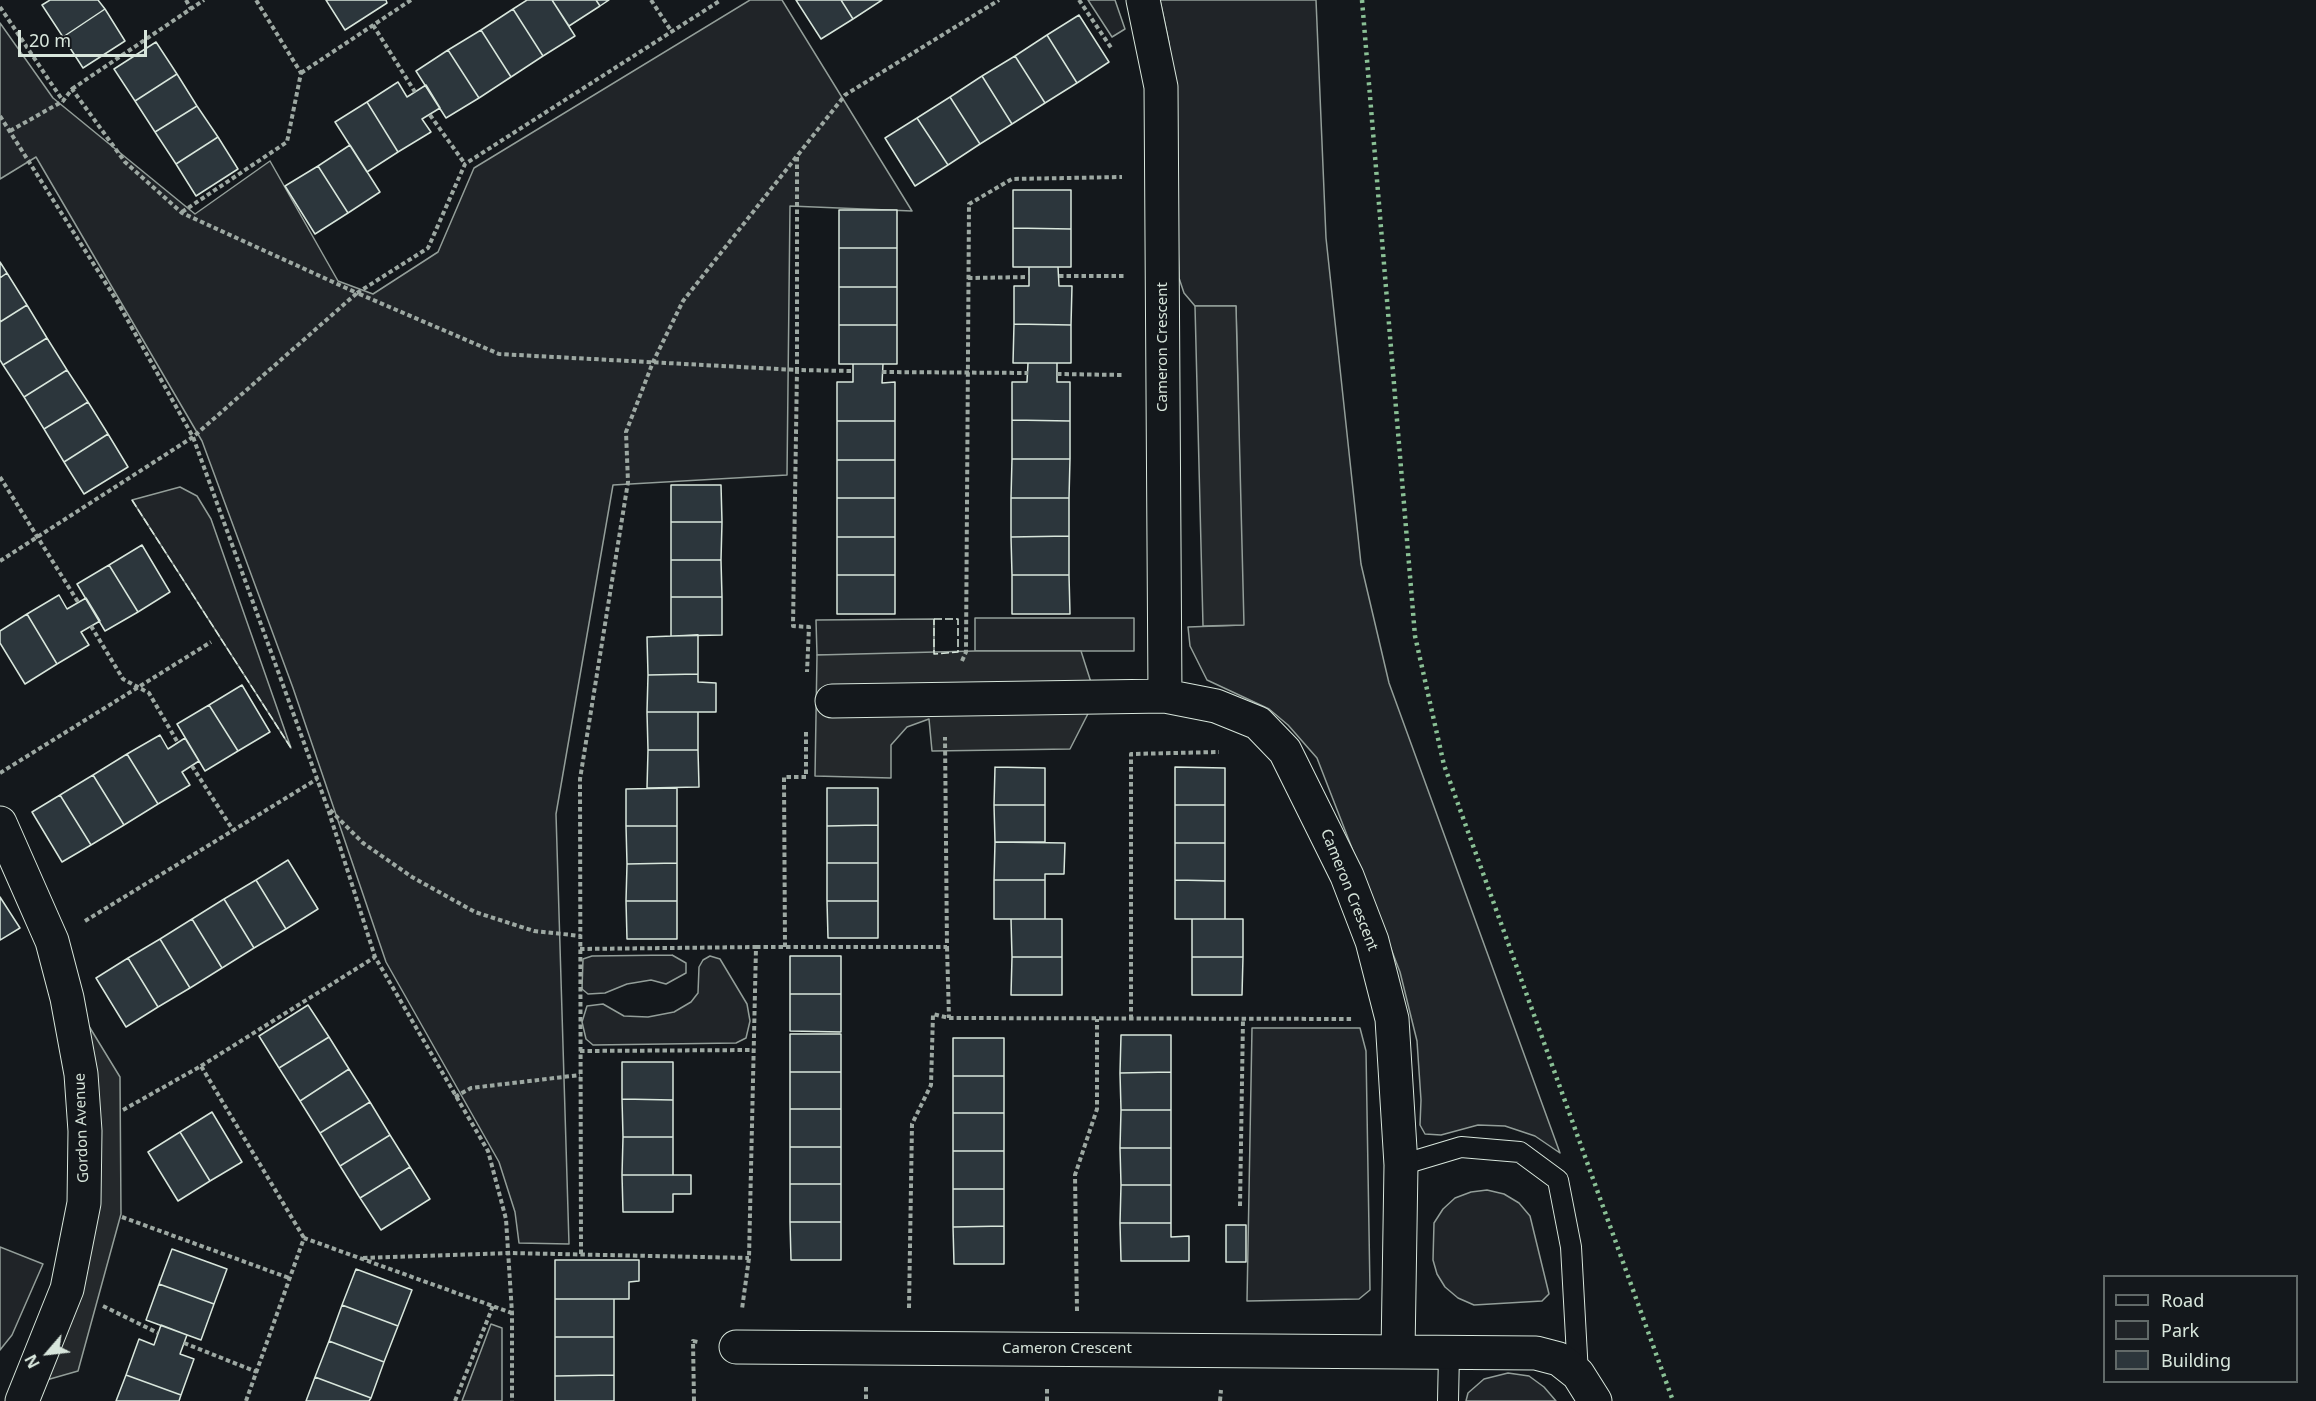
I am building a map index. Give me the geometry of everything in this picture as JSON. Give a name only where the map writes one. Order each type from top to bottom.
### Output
[{"type":"street","name":"Cameron Crescent","points":[[1143,0],[1161,87],[1165,696]]},
{"type":"street","name":"Cameron Crescent","points":[[819,701],[1165,696],[1216,706],[1258,723],[1285,751],[1347,876],[1372,941],[1392,1019],[1401,1165],[1398,1352]]},
{"type":"street","name":"Gordon Avenue","points":[[0,823],[52,941],[67,999],[81,1074],[85,1131],[84,1203],[67,1289],[22,1401]]},
{"type":"street","name":"Cameron Crescent","points":[[736,1347],[1536,1353],[1559,1359],[1587,1387]]},
{"type":"lane","points":[[1401,1165],[1461,1148],[1520,1152],[1558,1180],[1571,1247],[1587,1387]]},
{"type":"lane","points":[[1448,1401],[1449,1353]]},
{"type":"path","points":[[186,0],[191,9]]},
{"type":"path","points":[[10,131],[63,101],[72,89],[204,0]]},
{"type":"path","points":[[182,213],[287,142],[301,73],[256,0]]},
{"type":"path","points":[[301,73],[411,0]]},
{"type":"path","points":[[651,0],[672,32]]},
{"type":"path","points":[[0,561],[193,437],[357,293],[428,248],[465,164],[721,0]]},
{"type":"path","points":[[581,1254],[580,778],[627,482],[626,432],[653,362],[683,301],[845,95],[999,0]]},
{"type":"path","points":[[1079,0],[1115,53]]},
{"type":"path","points":[[0,7],[63,101]]},
{"type":"path","points":[[373,25],[415,92]]},
{"type":"path","points":[[72,89],[125,162],[182,213],[357,293],[499,354],[852,371]]},
{"type":"path","points":[[430,115],[465,164]]},
{"type":"path","points":[[0,116],[117,301],[193,437],[328,809],[375,957],[488,1151],[506,1219],[512,1313],[512,1401]]},
{"type":"path","points":[[785,947],[784,777],[806,777],[819,701],[809,627],[793,626],[797,370],[797,157]]},
{"type":"path","points":[[949,1018],[945,699],[966,652],[969,204],[1012,179],[1162,177]]},
{"type":"path","points":[[1059,276],[1163,277]]},
{"type":"path","points":[[968,278],[1029,277]]},
{"type":"path","points":[[882,372],[1028,373]]},
{"type":"path","points":[[1057,374],[1163,375]]},
{"type":"path","points":[[0,477],[78,603]]},
{"type":"path","points":[[92,626],[123,680],[149,693],[178,742]]},
{"type":"path","points":[[0,773],[211,642]]},
{"type":"path","points":[[1131,1019],[1131,754],[1226,752]]},
{"type":"path","points":[[192,766],[233,830]]},
{"type":"path","points":[[52,941],[317,779]]},
{"type":"path","points":[[328,809],[363,843],[412,877],[475,912],[534,931],[581,936]]},
{"type":"path","points":[[694,1401],[693,1341],[736,1347],[749,1258],[756,947]]},
{"type":"path","points":[[580,949],[947,947]]},
{"type":"path","points":[[85,1131],[201,1066],[375,957]]},
{"type":"path","points":[[909,1348],[912,1124],[931,1085],[933,1014],[949,1018],[1392,1019]]},
{"type":"path","points":[[1077,1349],[1075,1175],[1097,1109],[1097,1019]]},
{"type":"path","points":[[1240,1206],[1243,1019]]},
{"type":"path","points":[[580,1051],[753,1050]]},
{"type":"path","points":[[201,1066],[304,1238],[512,1313]]},
{"type":"path","points":[[455,1097],[471,1088],[580,1075]]},
{"type":"path","points":[[84,1203],[290,1278]]},
{"type":"path","points":[[246,1401],[304,1238]]},
{"type":"path","points":[[361,1258],[509,1253],[749,1258]]},
{"type":"path","points":[[67,1289],[158,1333]]},
{"type":"path","points":[[455,1401],[493,1306]]},
{"type":"path","points":[[184,1343],[256,1372]]},
{"type":"green space","points":[[750,0],[782,0],[912,211],[790,206],[787,475],[613,485],[556,814],[569,1244],[519,1243],[515,1212],[499,1162],[386,962],[293,688],[202,441],[36,157],[0,179],[0,23],[53,98],[195,214],[270,161],[338,281],[373,294],[438,252],[474,168]]},
{"type":"green space","points":[[1088,0],[1115,0],[1125,29],[1112,37]]},
{"type":"green space","points":[[1160,0],[1316,0],[1326,238],[1361,564],[1389,683],[1560,1153],[1535,1136],[1505,1126],[1478,1125],[1441,1135],[1425,1134],[1420,1125],[1421,1100],[1417,1041],[1400,972],[1317,758],[1288,725],[1269,709],[1207,680],[1190,646],[1188,627],[1243,625],[1236,306],[1195,306],[1184,293],[1179,278],[1173,90],[1169,43]]},
{"type":"green space","points":[[180,487],[197,496],[211,519],[291,748],[132,500]]},
{"type":"green space","points":[[975,618],[1134,618],[1134,651],[975,651]]},
{"type":"green space","points":[[934,619],[934,654],[817,655],[816,620]]},
{"type":"green space","points":[[672,955],[686,963],[686,973],[666,984],[651,980],[627,984],[605,993],[588,994],[582,989],[583,959],[592,956]]},
{"type":"green space","points":[[710,956],[720,959],[747,1004],[750,1021],[746,1038],[736,1043],[593,1045],[586,1039],[582,1022],[587,1006],[603,1004],[624,1016],[648,1017],[674,1012],[691,1002],[698,993],[699,967],[703,960]]},
{"type":"green space","points":[[1252,1028],[1360,1028],[1366,1051],[1370,1290],[1359,1299],[1247,1301]]},
{"type":"green space","points":[[1487,1190],[1504,1194],[1519,1203],[1530,1216],[1549,1294],[1542,1301],[1474,1305],[1458,1298],[1445,1287],[1437,1274],[1433,1260],[1434,1223],[1443,1209],[1455,1198],[1471,1192]]},
{"type":"green space","points":[[0,1247],[43,1264],[12,1335],[0,1350]]},
{"type":"green space","points":[[491,1324],[502,1328],[502,1401],[462,1401]]},
{"type":"green space","points":[[1508,1373],[1529,1376],[1544,1387],[1556,1401],[1466,1401],[1468,1393],[1484,1379]]},
{"type":"shaded area","points":[[1195,306],[1236,306],[1244,625],[1203,626]]},
{"type":"shaded area","points":[[1081,651],[1096,698],[1070,749],[932,751],[929,719],[907,727],[891,745],[891,778],[815,776],[817,655]]},
{"type":"shaded area","points":[[84,1018],[120,1077],[121,1214],[78,1371],[36,1383],[83,1241]]},
{"type":"building","points":[[50,0],[98,0],[105,9],[63,37],[42,5]]},
{"type":"building","points":[[326,0],[386,0],[387,3],[345,30]]},
{"type":"building","points":[[527,0],[552,0],[575,36],[543,56],[513,9]]},
{"type":"building","points":[[552,0],[596,0],[600,6],[569,26]]},
{"type":"building","points":[[596,0],[609,0],[600,6]]},
{"type":"building","points":[[796,0],[841,0],[853,19],[821,39]]},
{"type":"building","points":[[841,0],[882,0],[853,19]]},
{"type":"building","points":[[105,9],[125,41],[83,68],[63,37]]},
{"type":"building","points":[[513,9],[543,56],[511,77],[481,30]]},
{"type":"building","points":[[1079,15],[1109,62],[1077,83],[1047,35]]},
{"type":"building","points":[[481,30],[511,77],[479,98],[448,50]]},
{"type":"building","points":[[1047,35],[1077,83],[1045,103],[1015,56]]},
{"type":"building","points":[[156,42],[177,74],[135,101],[114,69]]},
{"type":"building","points":[[448,50],[479,98],[446,118],[416,71]]},
{"type":"building","points":[[1015,56],[1045,103],[1012,124],[982,76]]},
{"type":"building","points":[[177,74],[197,106],[155,132],[135,101]]},
{"type":"building","points":[[982,76],[1012,124],[980,144],[950,97]]},
{"type":"building","points":[[398,82],[407,97],[426,85],[440,108],[422,119],[431,132],[398,152],[367,102]]},
{"type":"building","points":[[950,97],[980,144],[948,165],[917,118]]},
{"type":"building","points":[[367,102],[398,152],[367,172],[335,122]]},
{"type":"building","points":[[197,106],[218,137],[176,164],[155,132]]},
{"type":"building","points":[[917,118],[948,165],[915,186],[885,138]]},
{"type":"building","points":[[218,137],[238,169],[196,196],[176,164]]},
{"type":"building","points":[[350,145],[380,192],[348,213],[318,166]]},
{"type":"building","points":[[318,166],[348,213],[315,234],[285,186]]},
{"type":"building","points":[[1013,190],[1071,190],[1071,229],[1013,228]]},
{"type":"building","points":[[839,210],[897,210],[897,248],[839,248]]},
{"type":"building","points":[[1013,228],[1071,229],[1071,267],[1013,267]]},
{"type":"building","points":[[839,248],[897,248],[897,287],[839,287]]},
{"type":"building","points":[[0,262],[7,273],[0,278]]},
{"type":"building","points":[[1029,267],[1058,267],[1059,286],[1072,286],[1071,325],[1014,324],[1014,286],[1029,286]]},
{"type":"building","points":[[7,273],[27,305],[0,322],[0,278]]},
{"type":"building","points":[[839,287],[897,287],[897,325],[839,325]]},
{"type":"building","points":[[27,305],[47,338],[3,365],[0,360],[0,322]]},
{"type":"building","points":[[1014,324],[1071,325],[1071,363],[1013,363]]},
{"type":"building","points":[[839,325],[897,325],[897,364],[839,364]]},
{"type":"building","points":[[47,338],[67,370],[24,397],[3,365]]},
{"type":"building","points":[[1028,363],[1057,363],[1057,382],[1070,382],[1070,421],[1012,420],[1012,382],[1027,382]]},
{"type":"building","points":[[853,364],[883,364],[882,383],[895,382],[895,421],[837,421],[837,382],[853,382]]},
{"type":"building","points":[[67,370],[88,402],[44,429],[24,397]]},
{"type":"building","points":[[88,402],[108,434],[64,462],[44,429]]},
{"type":"building","points":[[1012,420],[1070,421],[1070,459],[1012,459]]},
{"type":"building","points":[[837,421],[895,421],[895,460],[837,460]]},
{"type":"building","points":[[108,434],[128,467],[84,494],[64,462]]},
{"type":"building","points":[[1012,459],[1070,459],[1069,498],[1011,498]]},
{"type":"building","points":[[837,460],[895,460],[895,498],[837,498]]},
{"type":"building","points":[[671,485],[721,485],[722,522],[671,522]]},
{"type":"building","points":[[837,498],[895,498],[895,537],[837,537]]},
{"type":"building","points":[[1011,498],[1069,498],[1069,536],[1011,537]]},
{"type":"building","points":[[671,522],[722,522],[721,560],[671,560]]},
{"type":"building","points":[[1069,536],[1069,575],[1012,575],[1011,537]]},
{"type":"building","points":[[837,537],[895,537],[895,575],[837,575]]},
{"type":"building","points":[[142,545],[170,592],[138,612],[109,565]]},
{"type":"building","points":[[671,560],[721,560],[722,597],[671,597]]},
{"type":"building","points":[[109,565],[138,612],[105,631],[77,584]]},
{"type":"building","points":[[837,575],[895,575],[895,614],[837,614]]},
{"type":"building","points":[[1012,575],[1069,575],[1070,614],[1012,614]]},
{"type":"building","points":[[59,595],[67,609],[86,598],[100,621],[81,632],[89,645],[57,664],[27,614]]},
{"type":"building","points":[[671,597],[722,597],[722,635],[671,636]]},
{"type":"building","points":[[27,614],[57,664],[25,684],[0,643],[0,631]]},
{"type":"building","points":[[698,635],[698,674],[648,675],[647,637]]},
{"type":"building","points":[[698,674],[698,682],[716,683],[716,712],[647,712],[648,675]]},
{"type":"building","points":[[242,685],[270,732],[238,751],[209,705]]},
{"type":"building","points":[[209,705],[238,751],[205,771],[177,724]]},
{"type":"building","points":[[647,712],[698,712],[698,750],[648,750]]},
{"type":"building","points":[[160,735],[168,749],[185,738],[199,761],[182,772],[190,785],[158,804],[127,754]]},
{"type":"building","points":[[648,750],[698,750],[699,787],[647,788]]},
{"type":"building","points":[[127,754],[158,804],[124,825],[93,775]]},
{"type":"building","points":[[995,767],[1045,768],[1045,805],[994,805]]},
{"type":"building","points":[[1175,767],[1225,768],[1225,805],[1175,805]]},
{"type":"building","points":[[93,775],[124,825],[91,845],[60,795]]},
{"type":"building","points":[[677,788],[677,826],[626,826],[626,789]]},
{"type":"building","points":[[827,788],[878,788],[878,825],[827,826]]},
{"type":"building","points":[[60,795],[91,845],[62,862],[32,812]]},
{"type":"building","points":[[994,805],[1045,805],[1045,842],[995,842]]},
{"type":"building","points":[[1175,805],[1225,805],[1225,843],[1175,843]]},
{"type":"building","points":[[878,825],[878,863],[827,863],[827,826]]},
{"type":"building","points":[[626,826],[677,826],[677,863],[627,864]]},
{"type":"building","points":[[995,842],[1065,843],[1064,874],[1045,874],[1045,880],[994,880]]},
{"type":"building","points":[[1175,843],[1225,843],[1225,881],[1175,880]]},
{"type":"building","points":[[288,860],[318,909],[286,929],[256,880]]},
{"type":"building","points":[[677,863],[677,901],[626,901],[627,864]]},
{"type":"building","points":[[827,863],[878,863],[878,901],[827,901]]},
{"type":"building","points":[[256,880],[286,929],[254,948],[224,899]]},
{"type":"building","points":[[994,880],[1045,880],[1045,919],[994,919]]},
{"type":"building","points":[[1175,880],[1225,881],[1225,919],[1175,919]]},
{"type":"building","points":[[0,897],[20,928],[0,940]]},
{"type":"building","points":[[224,899],[254,948],[222,968],[192,919]]},
{"type":"building","points":[[626,901],[677,901],[677,939],[627,939]]},
{"type":"building","points":[[827,901],[878,901],[878,938],[828,938]]},
{"type":"building","points":[[192,919],[222,968],[190,988],[160,939]]},
{"type":"building","points":[[1011,919],[1062,919],[1062,957],[1012,957]]},
{"type":"building","points":[[1192,919],[1243,919],[1243,957],[1192,957]]},
{"type":"building","points":[[160,939],[190,988],[158,1007],[128,958]]},
{"type":"building","points":[[790,956],[841,956],[841,994],[790,994]]},
{"type":"building","points":[[1012,957],[1062,957],[1062,995],[1011,995]]},
{"type":"building","points":[[1192,957],[1243,957],[1242,995],[1192,995]]},
{"type":"building","points":[[128,958],[158,1007],[126,1027],[96,978]]},
{"type":"building","points":[[790,994],[841,994],[841,1032],[790,1031]]},
{"type":"building","points":[[308,1005],[329,1037],[279,1068],[259,1036]]},
{"type":"building","points":[[790,1034],[841,1034],[841,1072],[790,1072]]},
{"type":"building","points":[[1121,1035],[1171,1035],[1171,1072],[1120,1073]]},
{"type":"building","points":[[329,1037],[349,1069],[300,1101],[279,1068]]},
{"type":"building","points":[[953,1038],[1004,1038],[1004,1076],[953,1076]]},
{"type":"building","points":[[622,1062],[673,1062],[673,1100],[622,1099]]},
{"type":"building","points":[[349,1069],[370,1102],[320,1133],[300,1101]]},
{"type":"building","points":[[790,1072],[841,1072],[841,1109],[790,1109]]},
{"type":"building","points":[[1171,1072],[1171,1110],[1121,1110],[1120,1073]]},
{"type":"building","points":[[953,1076],[1004,1076],[1004,1113],[953,1113]]},
{"type":"building","points":[[622,1099],[673,1100],[673,1137],[623,1137]]},
{"type":"building","points":[[370,1102],[390,1135],[340,1166],[320,1133]]},
{"type":"building","points":[[790,1109],[841,1109],[841,1147],[790,1147]]},
{"type":"building","points":[[1121,1110],[1171,1110],[1171,1148],[1120,1148]]},
{"type":"building","points":[[212,1112],[242,1162],[210,1181],[180,1132]]},
{"type":"building","points":[[953,1113],[1004,1113],[1004,1151],[953,1151]]},
{"type":"building","points":[[180,1132],[210,1181],[178,1201],[148,1152]]},
{"type":"building","points":[[390,1135],[410,1167],[360,1198],[340,1166]]},
{"type":"building","points":[[623,1137],[673,1137],[673,1175],[622,1175]]},
{"type":"building","points":[[790,1147],[841,1147],[841,1184],[790,1184]]},
{"type":"building","points":[[1120,1148],[1171,1148],[1171,1185],[1121,1185]]},
{"type":"building","points":[[953,1151],[1004,1151],[1004,1189],[953,1189]]},
{"type":"building","points":[[410,1167],[430,1199],[381,1230],[360,1198]]},
{"type":"building","points":[[622,1175],[691,1175],[691,1194],[673,1194],[673,1212],[623,1212]]},
{"type":"building","points":[[790,1184],[841,1184],[841,1222],[790,1222]]},
{"type":"building","points":[[1121,1185],[1171,1185],[1171,1223],[1120,1223]]},
{"type":"building","points":[[953,1189],[1004,1189],[1004,1226],[953,1227]]},
{"type":"building","points":[[790,1222],[841,1222],[841,1260],[791,1260]]},
{"type":"building","points":[[1120,1223],[1171,1223],[1171,1237],[1189,1236],[1189,1261],[1121,1261]]},
{"type":"building","points":[[1226,1225],[1246,1225],[1246,1262],[1226,1262]]},
{"type":"building","points":[[1004,1226],[1004,1264],[954,1264],[953,1227]]},
{"type":"building","points":[[172,1249],[227,1269],[214,1304],[159,1284]]},
{"type":"building","points":[[555,1260],[639,1260],[639,1281],[629,1282],[629,1299],[555,1299]]},
{"type":"building","points":[[356,1269],[412,1290],[398,1326],[342,1305]]},
{"type":"building","points":[[159,1284],[214,1304],[201,1340],[146,1320]]},
{"type":"building","points":[[555,1299],[614,1299],[614,1337],[555,1337]]},
{"type":"building","points":[[342,1305],[398,1326],[384,1362],[329,1341]]},
{"type":"building","points":[[161,1325],[187,1335],[180,1354],[194,1359],[181,1395],[126,1375],[139,1339],[154,1345]]},
{"type":"building","points":[[555,1337],[614,1337],[614,1375],[555,1376]]},
{"type":"building","points":[[329,1341],[384,1362],[371,1398],[315,1377]]},
{"type":"building","points":[[126,1375],[181,1395],[179,1401],[116,1401]]},
{"type":"building","points":[[614,1375],[614,1401],[555,1401],[555,1376]]},
{"type":"building","points":[[315,1377],[371,1398],[369,1401],[306,1401]]},
{"type":"hedge","points":[[1362,0],[1415,636],[1444,765],[1673,1401]]},
{"type":"fence","points":[[132,500],[291,748]]},
{"type":"fence","points":[[934,619],[958,619],[958,652],[934,654],[934,619]]}]
